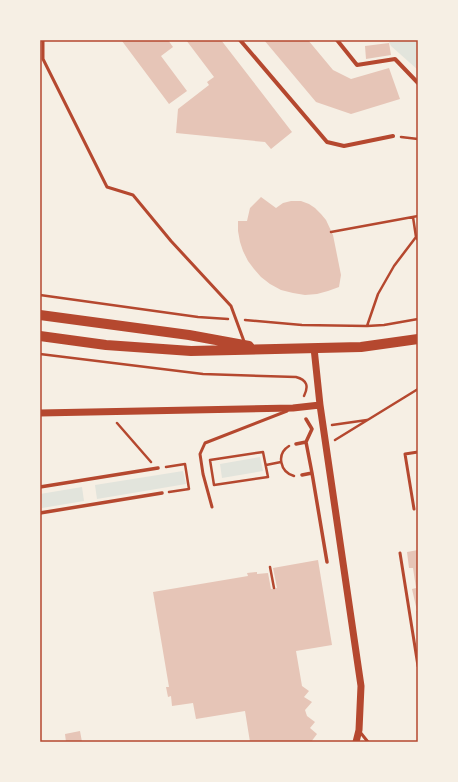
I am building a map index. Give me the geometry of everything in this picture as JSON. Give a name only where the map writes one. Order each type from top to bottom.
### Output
[{"type":"main road","points":[[40,315],[189,335],[272,350]]},
{"type":"main road","points":[[40,336],[106,346],[191,352],[361,347],[418,339]]},
{"type":"street","points":[[240,40],[327,142],[344,146],[393,136]]},
{"type":"street","points":[[337,40],[357,65],[395,59],[418,83]]},
{"type":"street","points":[[314,348],[320,405],[320,427],[361,686],[359,730],[356,742]]},
{"type":"street","points":[[40,413],[294,408],[320,405]]},
{"type":"street","points":[[306,419],[312,429]]},
{"type":"street","points":[[312,429],[320,427]]},
{"type":"street","points":[[312,429],[306,442],[327,562]]},
{"type":"street","points":[[296,444],[306,442]]},
{"type":"street","points":[[40,487],[157,468]]},
{"type":"street","points":[[302,475],[312,473]]},
{"type":"street","points":[[40,512],[162,493]]},
{"type":"lane","points":[[43,40],[43,59],[106,187],[133,195],[171,241],[231,306],[245,345]]},
{"type":"lane","points":[[212,507],[202,474],[200,454],[205,443],[294,408]]},
{"type":"lane","points":[[414,509],[405,454],[418,452]]},
{"type":"lane","points":[[400,554],[418,666]]},
{"type":"lane","points":[[359,730],[368,742]]},
{"type":"path","points":[[393,136],[418,139]]},
{"type":"path","points":[[331,232],[418,216]]},
{"type":"path","points":[[367,326],[378,294],[394,266],[417,239],[413,217]]},
{"type":"path","points":[[40,354],[203,374],[296,377],[302,378],[306,384],[307,390],[304,396]]},
{"type":"path","points":[[331,442],[418,389]]},
{"type":"path","points":[[320,427],[369,420]]},
{"type":"path","points":[[117,423],[157,468],[185,464],[189,488],[162,493]]},
{"type":"path","points":[[296,444],[290,445],[286,448],[283,452],[281,462],[282,467],[290,475],[302,475]]},
{"type":"path","points":[[210,460],[264,452],[266,464],[268,477],[214,485]]},
{"type":"path","points":[[266,464],[281,462]]},
{"type":"path","points":[[270,567],[274,588]]},
{"type":"shaded area","points":[[388,40],[418,40],[418,70],[391,46]]},
{"type":"shaded area","points":[[260,457],[263,471],[222,478],[220,464]]},
{"type":"shaded area","points":[[183,471],[186,484],[97,499],[95,485]]},
{"type":"shaded area","points":[[82,487],[84,501],[42,508],[40,494]]},
{"type":"building","points":[[168,40],[173,47],[161,56],[187,91],[169,104],[122,41]]},
{"type":"building","points":[[186,40],[221,40],[292,132],[271,149],[265,142],[176,133],[178,109],[209,85],[207,82],[214,77]]},
{"type":"building","points":[[264,40],[308,40],[333,70],[351,79],[389,68],[400,99],[351,114],[316,102]]},
{"type":"building","points":[[389,43],[391,55],[366,59],[365,46]]},
{"type":"building","points":[[261,197],[276,208],[283,203],[301,201],[309,204],[321,214],[326,220],[333,235],[341,275],[339,287],[317,294],[305,295],[293,293],[281,290],[270,284],[254,269],[248,261],[240,242],[238,221],[247,221],[250,208]]},
{"type":"building","points":[[418,550],[417,619],[417,611],[412,589],[416,588],[413,568],[409,568],[407,552]]},
{"type":"building","points":[[318,560],[332,645],[296,651],[302,686],[309,691],[304,697],[312,702],[305,710],[307,716],[315,722],[310,728],[317,734],[311,742],[250,742],[245,711],[196,719],[193,703],[172,706],[171,696],[168,697],[166,687],[169,687],[153,592],[248,576],[247,573],[257,572],[257,574],[268,573],[271,589],[277,588],[273,568]]},
{"type":"building","points":[[80,731],[82,742],[66,742],[65,734]]}]
